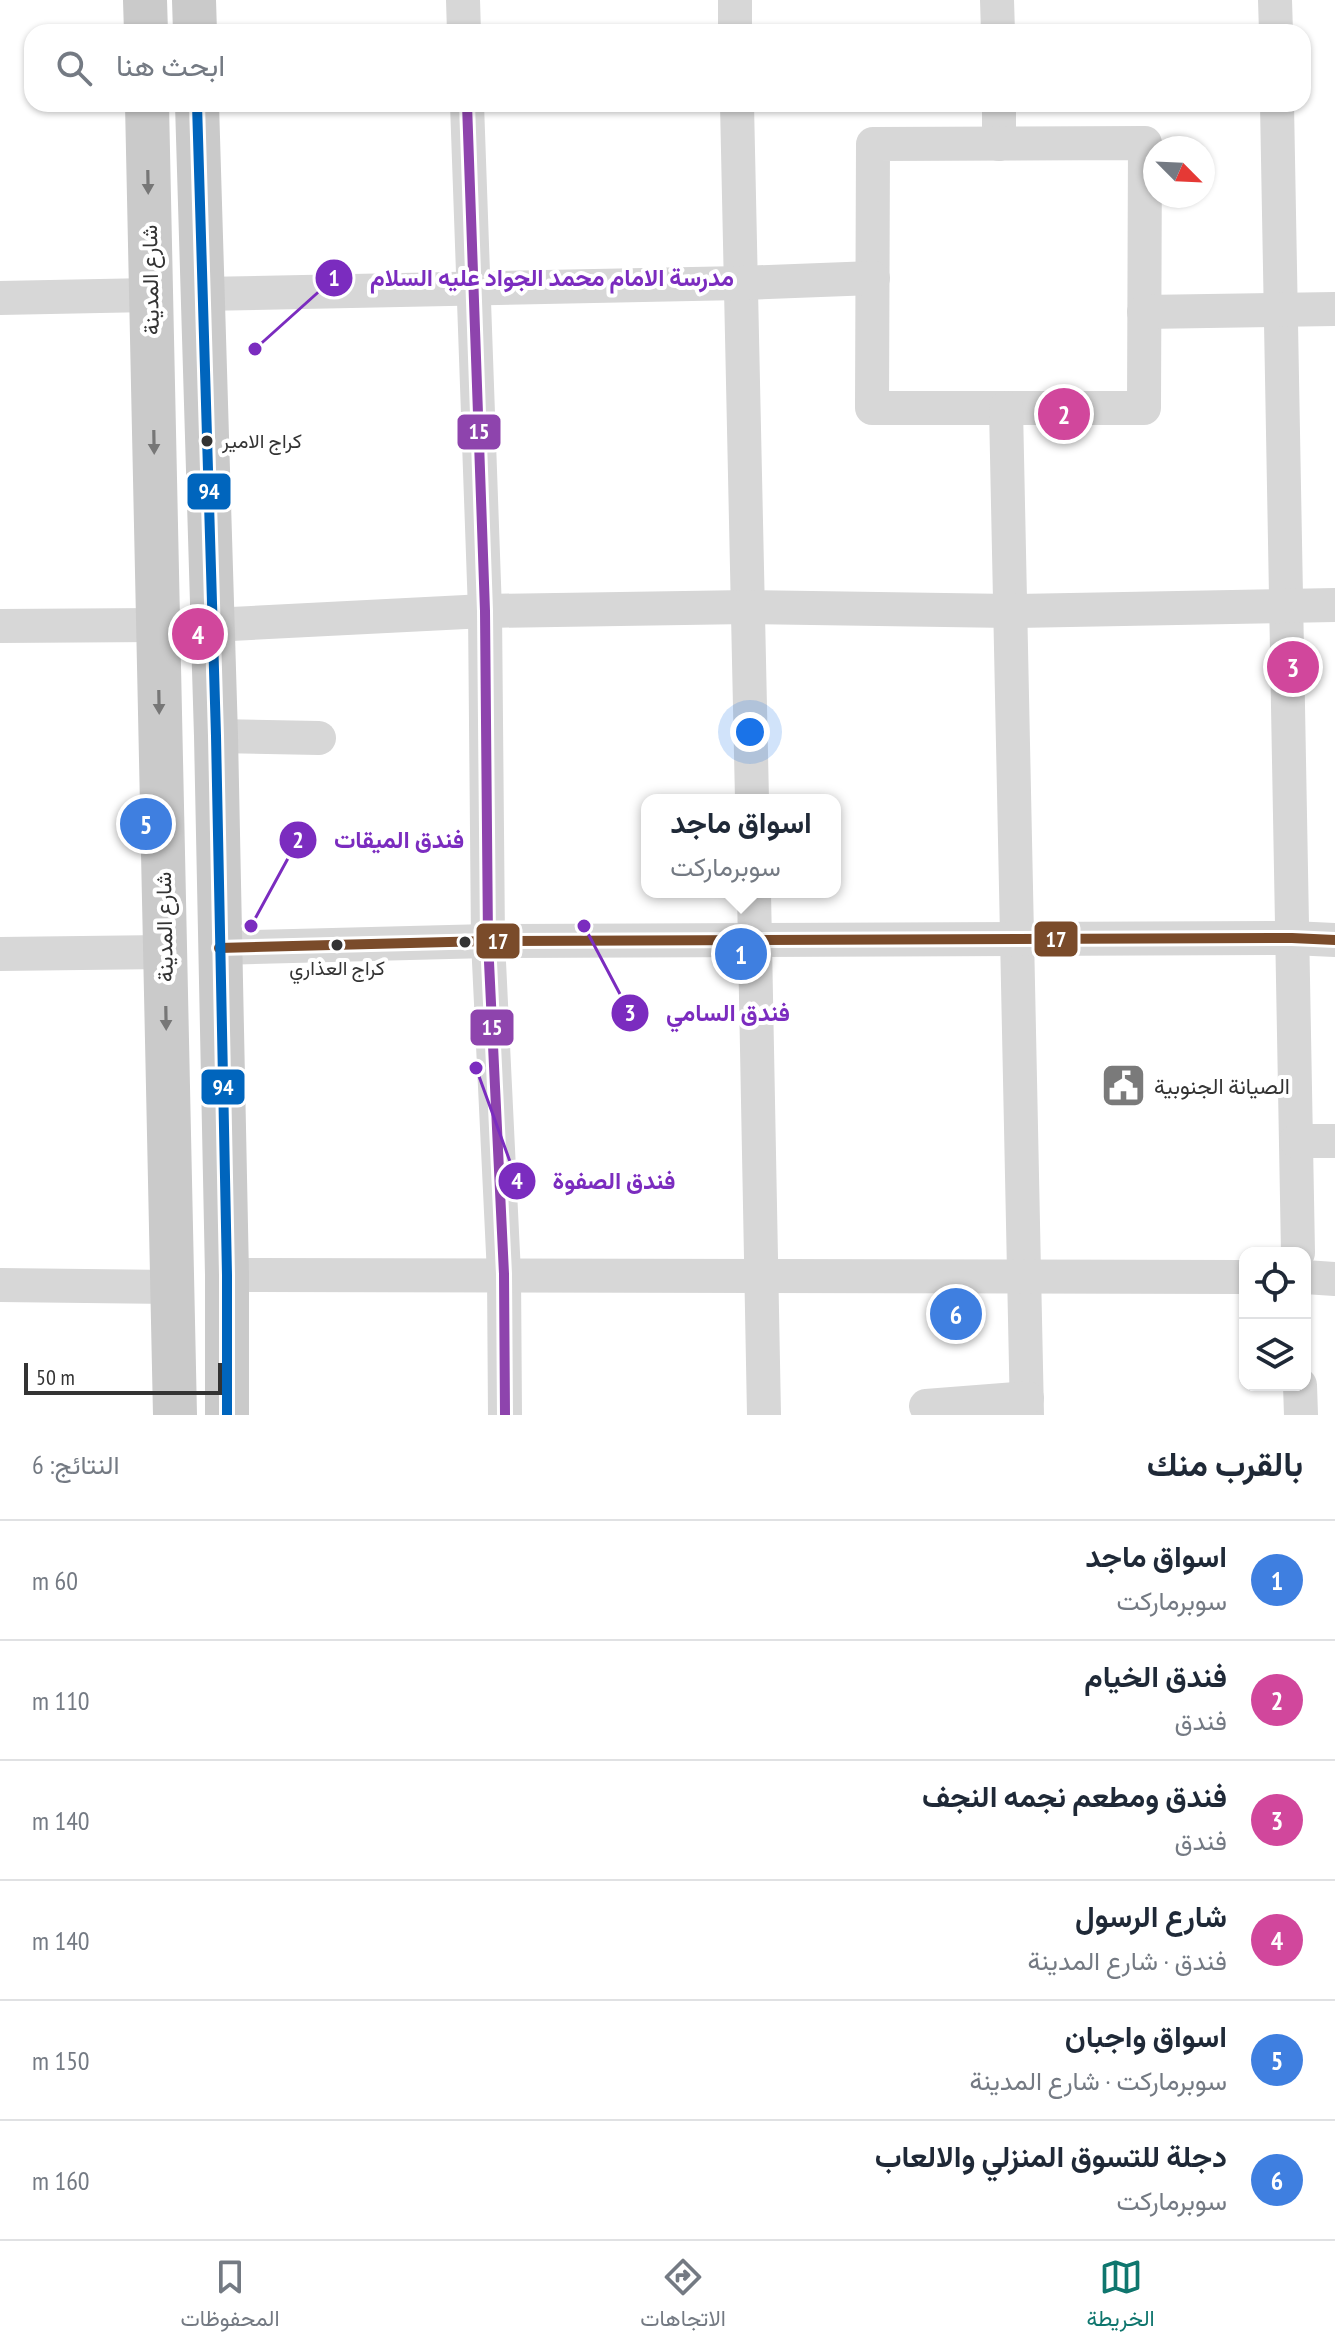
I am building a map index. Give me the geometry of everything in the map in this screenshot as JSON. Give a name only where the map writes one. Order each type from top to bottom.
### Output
[{"type":"main road","points":[[145,0],[146,24]]},
{"type":"main road","points":[[194,0],[195,24]]},
{"type":"main road","name":"شارع المدينة","points":[[147,112],[175,1415]]},
{"type":"main road","points":[[197,112],[216,736],[227,1415]]},
{"type":"street","points":[[463,0],[464,24]]},
{"type":"street","points":[[735,0],[735,24]]},
{"type":"street","points":[[997,0],[998,24]]},
{"type":"street","points":[[1275,0],[1276,24]]},
{"type":"street","points":[[467,112],[485,611],[488,941],[504,1274],[505,1415]]},
{"type":"street","points":[[737,112],[752,794]]},
{"type":"street","points":[[999,112],[999,144]]},
{"type":"street","points":[[1277,112],[1298,1247]]},
{"type":"street","points":[[1145,143],[1144,408],[872,408],[873,144],[999,144],[1145,143]]},
{"type":"street","points":[[202,294],[873,278]]},
{"type":"street","points":[[0,298],[150,295]]},
{"type":"street","points":[[1144,312],[1335,309]]},
{"type":"street","points":[[926,1406],[1027,1407],[1006,408]]},
{"type":"street","points":[[212,625],[485,611],[748,607],[1011,611],[1335,605]]},
{"type":"street","points":[[0,626],[158,625]]},
{"type":"street","points":[[216,736],[319,738]]},
{"type":"street","points":[[754,898],[764,1415]]},
{"type":"street","points":[[219,948],[488,941],[1335,940]]},
{"type":"street","points":[[0,954],[164,952]]},
{"type":"street","points":[[1296,1141],[1335,1141]]},
{"type":"street","points":[[227,1275],[1239,1277]]},
{"type":"street","points":[[1311,1277],[1335,1279]]},
{"type":"street","points":[[0,1285],[172,1287]]},
{"type":"street","points":[[1300,1391],[1301,1415]]},
{"type":"transit line","name":"94","points":[[197,112],[216,736],[227,1415]]},
{"type":"transit line","name":"15","points":[[467,112],[485,611],[488,941],[504,1274],[505,1415]]},
{"type":"transit line","name":"17","points":[[219,948],[488,941],[1335,940]]},
{"type":"place","name":"مدرسة الامام محمد الجواد عليه السلام","points":[[255,349]]},
{"type":"place","name":"فندق الخيام","points":[[1064,414]]},
{"type":"place","name":"كراج الامير","points":[[207,441]]},
{"type":"place","name":"شارع الرسول","points":[[198,634]]},
{"type":"place","name":"فندق ومطعم نجمه النجف","points":[[1293,667]]},
{"type":"place","name":"اسواق واجبان","points":[[146,824]]},
{"type":"place","name":"فندق الميقات","points":[[251,926]]},
{"type":"place","name":"فندق السامي","points":[[584,926]]},
{"type":"place","name":"كراج العذاري","points":[[337,945]]},
{"type":"place","name":"اسواق ماجد","points":[[741,954]]},
{"type":"place","name":"فندق الصفوة","points":[[476,1068]]},
{"type":"place","name":"الصيانة الجنوبية","points":[[1123,1086]]},
{"type":"place","name":"دجلة للتسوق المنزلي والالعاب","points":[[956,1314]]}]
